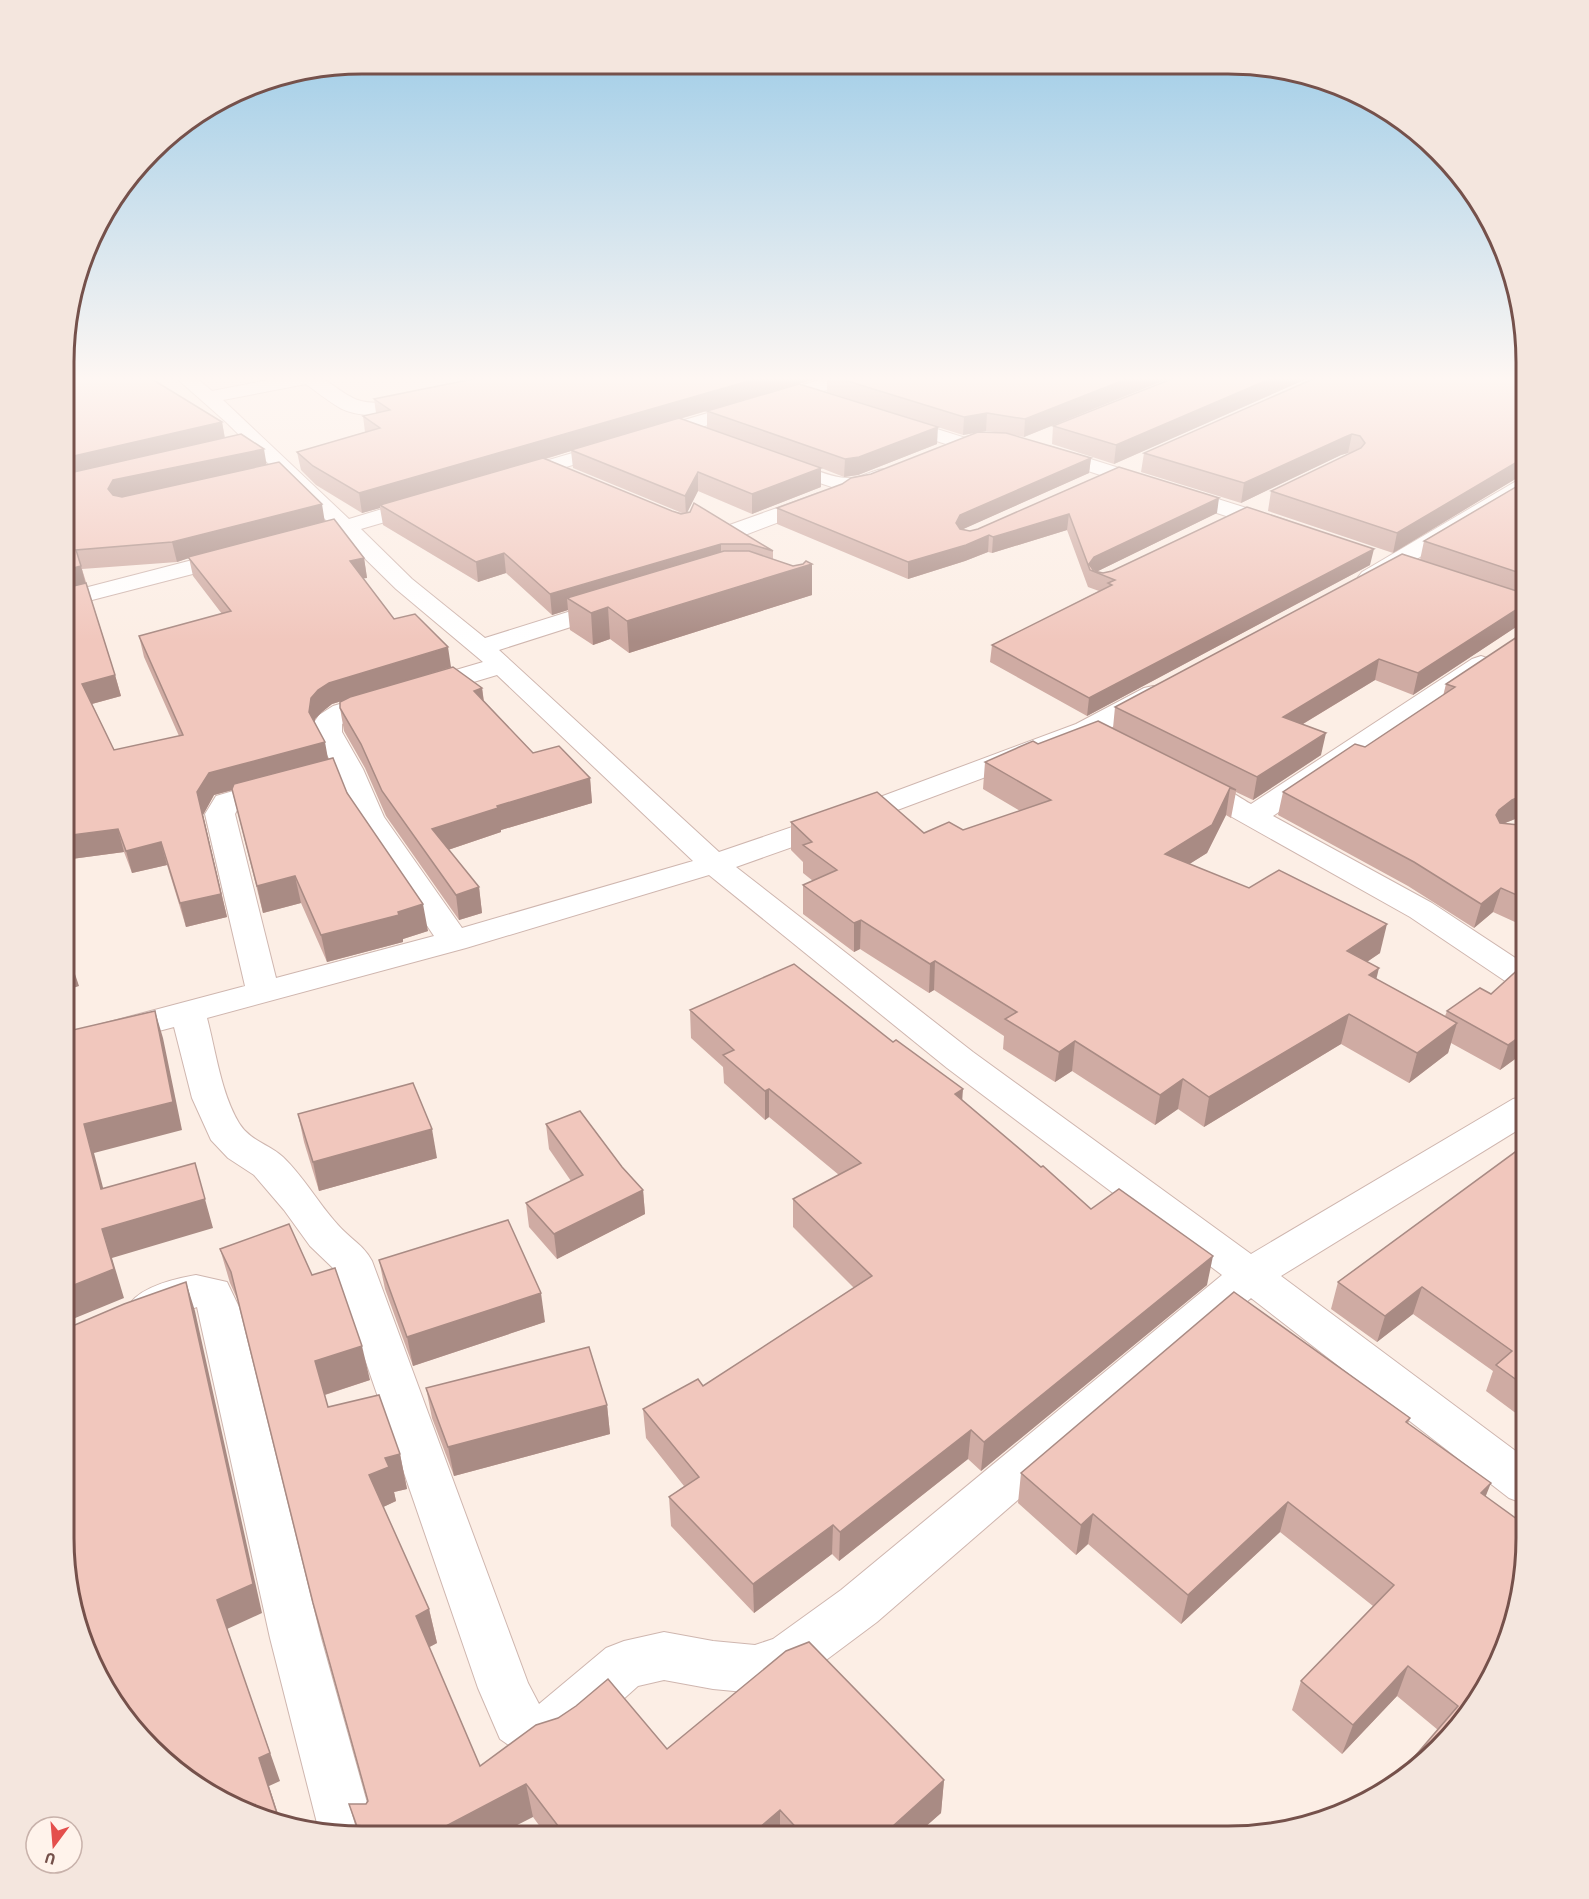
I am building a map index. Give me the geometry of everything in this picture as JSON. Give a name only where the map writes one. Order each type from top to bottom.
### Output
[{"type":"street","points":[[265,465],[345,527],[404,584],[492,656],[714,864],[960,1060],[1250,1275],[1516,1477]]},
{"type":"street","points":[[501,480],[554,465]]},
{"type":"street","points":[[782,465],[844,485],[863,483],[900,469]]},
{"type":"street","points":[[1093,465],[1296,531]]},
{"type":"street","points":[[1083,486],[1131,465]]},
{"type":"street","points":[[546,467],[577,480]]},
{"type":"street","points":[[729,533],[834,493],[844,485]]},
{"type":"street","points":[[1352,587],[1404,569],[1516,492]]},
{"type":"street","points":[[311,536],[445,497]]},
{"type":"street","points":[[1212,527],[1264,502]]},
{"type":"street","points":[[74,598],[255,551]]},
{"type":"street","points":[[1360,554],[1404,569]]},
{"type":"street","points":[[454,941],[369,817],[326,775],[329,721],[343,712],[492,656],[628,601]]},
{"type":"street","points":[[1253,816],[1506,647]]},
{"type":"street","points":[[74,1042],[454,941],[714,864],[890,803],[1086,730],[1178,681]]},
{"type":"street","points":[[1086,730],[1118,746]]},
{"type":"street","points":[[1170,772],[1213,793],[1421,910],[1516,973]]},
{"type":"street","points":[[263,992],[220,814],[226,802],[326,775]]},
{"type":"street","points":[[188,1012],[210,1098],[224,1131],[241,1149],[268,1165],[298,1200],[324,1236],[352,1261],[504,1688],[519,1721],[532,1730],[543,1731],[561,1719],[624,1665],[664,1656],[713,1665],[755,1669],[788,1658],[859,1606],[1250,1275],[1516,1114]]},
{"type":"street","points":[[115,1322],[176,1296],[205,1291],[212,1293],[218,1307],[259,1489],[345,1825]]},
{"type":"building","points":[[106,465],[188,465],[113,480],[108,489],[113,495],[122,497],[267,465],[282,465],[322,504],[172,542],[76,550],[81,566],[74,568],[74,472]]},
{"type":"building","points":[[311,465],[458,465],[359,493]]},
{"type":"building","points":[[520,465],[559,465],[681,514],[690,512],[694,503],[773,551],[750,544],[721,544],[550,594],[504,553],[476,562],[380,505]]},
{"type":"building","points":[[607,465],[811,465],[821,468],[752,494],[698,472],[685,496]]},
{"type":"building","points":[[895,465],[1076,465],[960,515],[956,523],[960,529],[970,531],[1119,467],[1219,498],[1094,557],[1089,564],[1094,571],[1103,573],[1112,571],[1247,507],[1374,549],[1089,698],[992,645],[1112,585],[1108,583],[1115,580],[1090,570],[1069,514],[993,537],[989,535],[966,545],[908,562],[777,508],[842,484],[851,478],[871,474]]},
{"type":"building","points":[[1183,465],[1285,465],[1244,483]]},
{"type":"building","points":[[1326,465],[1513,465],[1397,533],[1271,491]]},
{"type":"building","points":[[1516,487],[1516,572],[1424,541]]},
{"type":"building","points":[[334,519],[364,558],[350,561],[394,619],[415,614],[448,647],[329,683],[318,690],[311,698],[309,712],[325,742],[209,773],[197,792],[221,894],[180,903],[161,842],[126,851],[118,829],[74,835],[74,586],[86,583],[115,675],[82,684],[114,750],[183,735],[139,636],[231,611],[188,557]]},
{"type":"building","points":[[724,551],[749,551],[793,566],[806,561],[812,564],[627,621],[608,607],[591,613],[567,598]]},
{"type":"building","points":[[1402,554],[1516,591],[1516,610],[1418,673],[1379,659],[1283,717],[1326,733],[1257,777],[1115,707]]},
{"type":"building","points":[[1516,638],[1516,798],[1499,810],[1496,815],[1500,823],[1516,825],[1516,895],[1501,888],[1481,904],[1414,862],[1283,792],[1355,744],[1365,747],[1455,687],[1446,684]]},
{"type":"building","points":[[453,667],[482,688],[474,691],[533,753],[559,746],[590,778],[497,806],[498,808],[432,829],[479,887],[456,895],[382,791],[361,744],[340,708],[340,702],[350,697]]},
{"type":"building","points":[[1098,721],[1236,790],[1230,788],[1212,825],[1165,854],[1249,888],[1279,870],[1387,924],[1347,951],[1379,968],[1369,975],[1457,1023],[1417,1053],[1349,1014],[1209,1097],[1183,1079],[1160,1095],[1075,1041],[1059,1052],[1005,1019],[1017,1012],[935,961],[930,964],[861,920],[854,923],[803,885],[837,870],[803,845],[812,842],[791,822],[877,792],[924,833],[949,822],[963,830],[1051,800],[985,762],[1033,741],[1038,744]]},
{"type":"building","points":[[333,758],[347,793],[423,904],[398,912],[399,915],[321,935],[295,876],[257,886],[232,789],[234,784]]},
{"type":"building","points":[[794,964],[893,1042],[896,1040],[963,1089],[955,1094],[1041,1167],[1043,1166],[1091,1209],[1119,1189],[1213,1256],[984,1442],[971,1430],[840,1532],[833,1525],[753,1584],[669,1497],[699,1477],[643,1409],[698,1379],[703,1386],[872,1276],[793,1199],[861,1163],[769,1089],[765,1091],[723,1055],[734,1050],[690,1010]]},
{"type":"building","points":[[1516,971],[1516,1039],[1508,1045],[1447,1011],[1480,988],[1491,994]]},
{"type":"building","points":[[155,1011],[173,1102],[84,1124],[101,1189],[195,1163],[205,1199],[102,1229],[114,1269],[74,1285],[74,1030]]},
{"type":"building","points":[[413,1083],[432,1129],[313,1162],[298,1114]]},
{"type":"building","points":[[580,1111],[622,1167],[643,1190],[554,1234],[526,1203],[583,1175],[546,1124]]},
{"type":"building","points":[[1516,1151],[1516,1379],[1496,1365],[1512,1351],[1422,1287],[1385,1316],[1338,1282]]},
{"type":"building","points":[[508,1220],[541,1293],[407,1337],[379,1260]]},
{"type":"building","points":[[289,1224],[312,1275],[335,1268],[362,1346],[315,1361],[328,1407],[379,1395],[400,1454],[385,1458],[389,1467],[369,1475],[429,1609],[416,1616],[480,1766],[536,1725],[558,1718],[576,1706],[608,1679],[667,1749],[786,1651],[809,1642],[944,1780],[893,1826],[795,1826],[780,1810],[761,1826],[558,1826],[526,1784],[446,1826],[357,1826],[349,1804],[366,1804],[368,1801],[313,1603],[231,1272],[220,1249]]},
{"type":"building","points":[[186,1282],[253,1584],[217,1600],[270,1753],[259,1758],[277,1813],[252,1804],[218,1787],[186,1766],[158,1741],[133,1713],[112,1681],[95,1647],[83,1612],[74,1556],[74,1325],[124,1304]]},
{"type":"building","points":[[1234,1292],[1410,1418],[1406,1422],[1491,1483],[1481,1493],[1516,1518],[1513,1575],[1506,1612],[1486,1665],[1467,1697],[1444,1727],[1416,1754],[1458,1706],[1408,1666],[1353,1725],[1301,1681],[1394,1585],[1288,1502],[1188,1595],[1093,1514],[1081,1525],[1021,1473]]},
{"type":"building","points":[[589,1347],[607,1405],[448,1447],[426,1388]]}]
